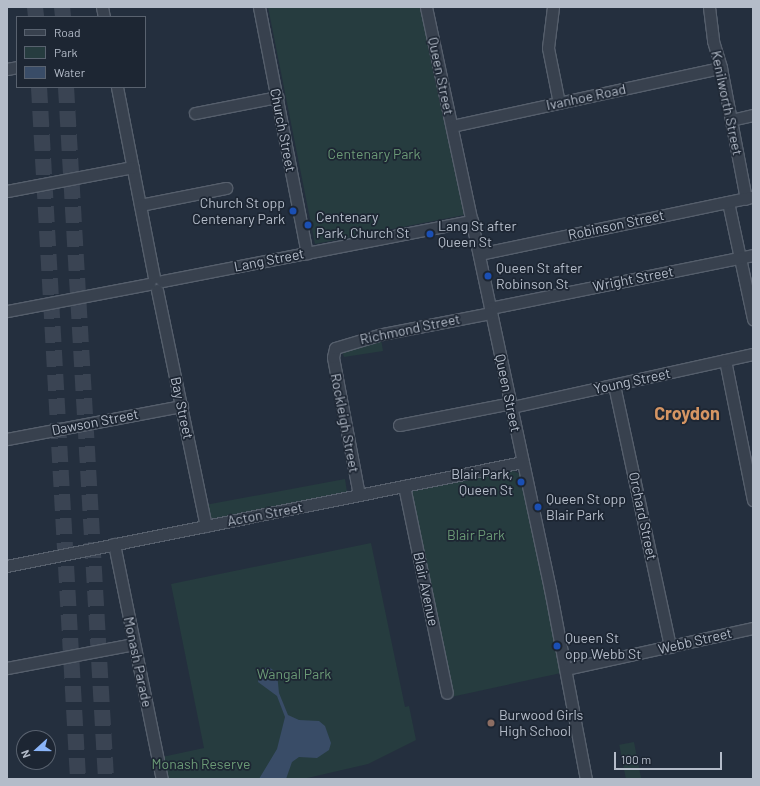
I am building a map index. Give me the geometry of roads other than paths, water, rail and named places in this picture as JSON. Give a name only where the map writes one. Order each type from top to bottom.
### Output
[{"type":"street","name":"Church Street","points":[[259,7],[307,253]]},
{"type":"street","name":"Queen Street","points":[[426,7],[566,669],[586,779]]},
{"type":"street","points":[[553,7],[548,48],[559,103]]},
{"type":"street","name":"Kenilworth Street","points":[[709,7],[713,41],[721,68],[731,120],[747,256]]},
{"type":"street","name":"Ivanhoe Road","points":[[452,126],[721,68]]},
{"type":"street","name":"Bay Street","points":[[117,88],[206,526]]},
{"type":"street","points":[[195,113],[277,97]]},
{"type":"street","points":[[731,120],[753,115]]},
{"type":"street","points":[[7,191],[133,166]]},
{"type":"street","points":[[140,205],[226,188]]},
{"type":"street","name":"Robinson Street","points":[[479,254],[741,200]]},
{"type":"street","name":"Lang Street","points":[[7,311],[472,221]]},
{"type":"street","points":[[747,256],[753,282]]},
{"type":"street","points":[[747,256],[753,319]]},
{"type":"street","name":"Wright Street","points":[[491,311],[747,256]]},
{"type":"street","name":"Richmond Street","points":[[333,352],[338,345],[491,311]]},
{"type":"street","name":"Rockleigh Street","points":[[333,352],[359,495]]},
{"type":"street","name":"Young Street","points":[[399,425],[614,385],[753,354]]},
{"type":"street","points":[[725,360],[753,500]]},
{"type":"street","name":"Orchard Street","points":[[614,385],[670,647]]},
{"type":"street","name":"Dawson Street","points":[[7,439],[182,406]]},
{"type":"street","name":"Acton Street","points":[[7,566],[523,462]]},
{"type":"street","name":"Blair Avenue","points":[[404,486],[447,693]]},
{"type":"street","name":"Monash Parade","points":[[114,544],[162,779]]},
{"type":"street","name":"Webb Street","points":[[566,669],[753,628]]},
{"type":"street","points":[[7,668],[134,644]]},
{"type":"water","points":[[269,667],[277,673],[279,693],[288,715],[299,720],[319,721],[325,726],[331,743],[329,750],[317,758],[299,757],[292,762],[286,779],[259,779],[277,749],[285,717],[277,696],[258,682],[260,670]]},
{"type":"tunnel","points":[[35,7],[36,16]]},
{"type":"tunnel","points":[[62,7],[63,16]]},
{"type":"tunnel","points":[[39,88],[78,779]]},
{"type":"tunnel","points":[[66,88],[106,779]]},
{"type":"place","name":"Church St opp Centenary Park","points":[[293,211]]},
{"type":"place","name":"Centenary Park, Church St","points":[[308,225]]},
{"type":"place","name":"Lang St after Queen St","points":[[430,234]]},
{"type":"place","name":"Queen St after Robinson St","points":[[488,276]]},
{"type":"place","name":"Blair Park, Queen St","points":[[521,482]]},
{"type":"place","name":"Queen St opp Blair Park","points":[[538,507]]},
{"type":"place","name":"Queen St opp Webb St","points":[[557,646]]},
{"type":"place","name":"Burwood Girls High School","points":[[491,723]]},
{"type":"district","name":"Croydon","points":[[687,413]]},
{"type":"park label","name":"Centenary Park","points":[[374,154]]},
{"type":"park label","name":"Blair Park","points":[[476,535]]},
{"type":"park label","name":"Wangal Park","points":[[294,674]]},
{"type":"park label","name":"Monash Reserve","points":[[201,764]]}]
